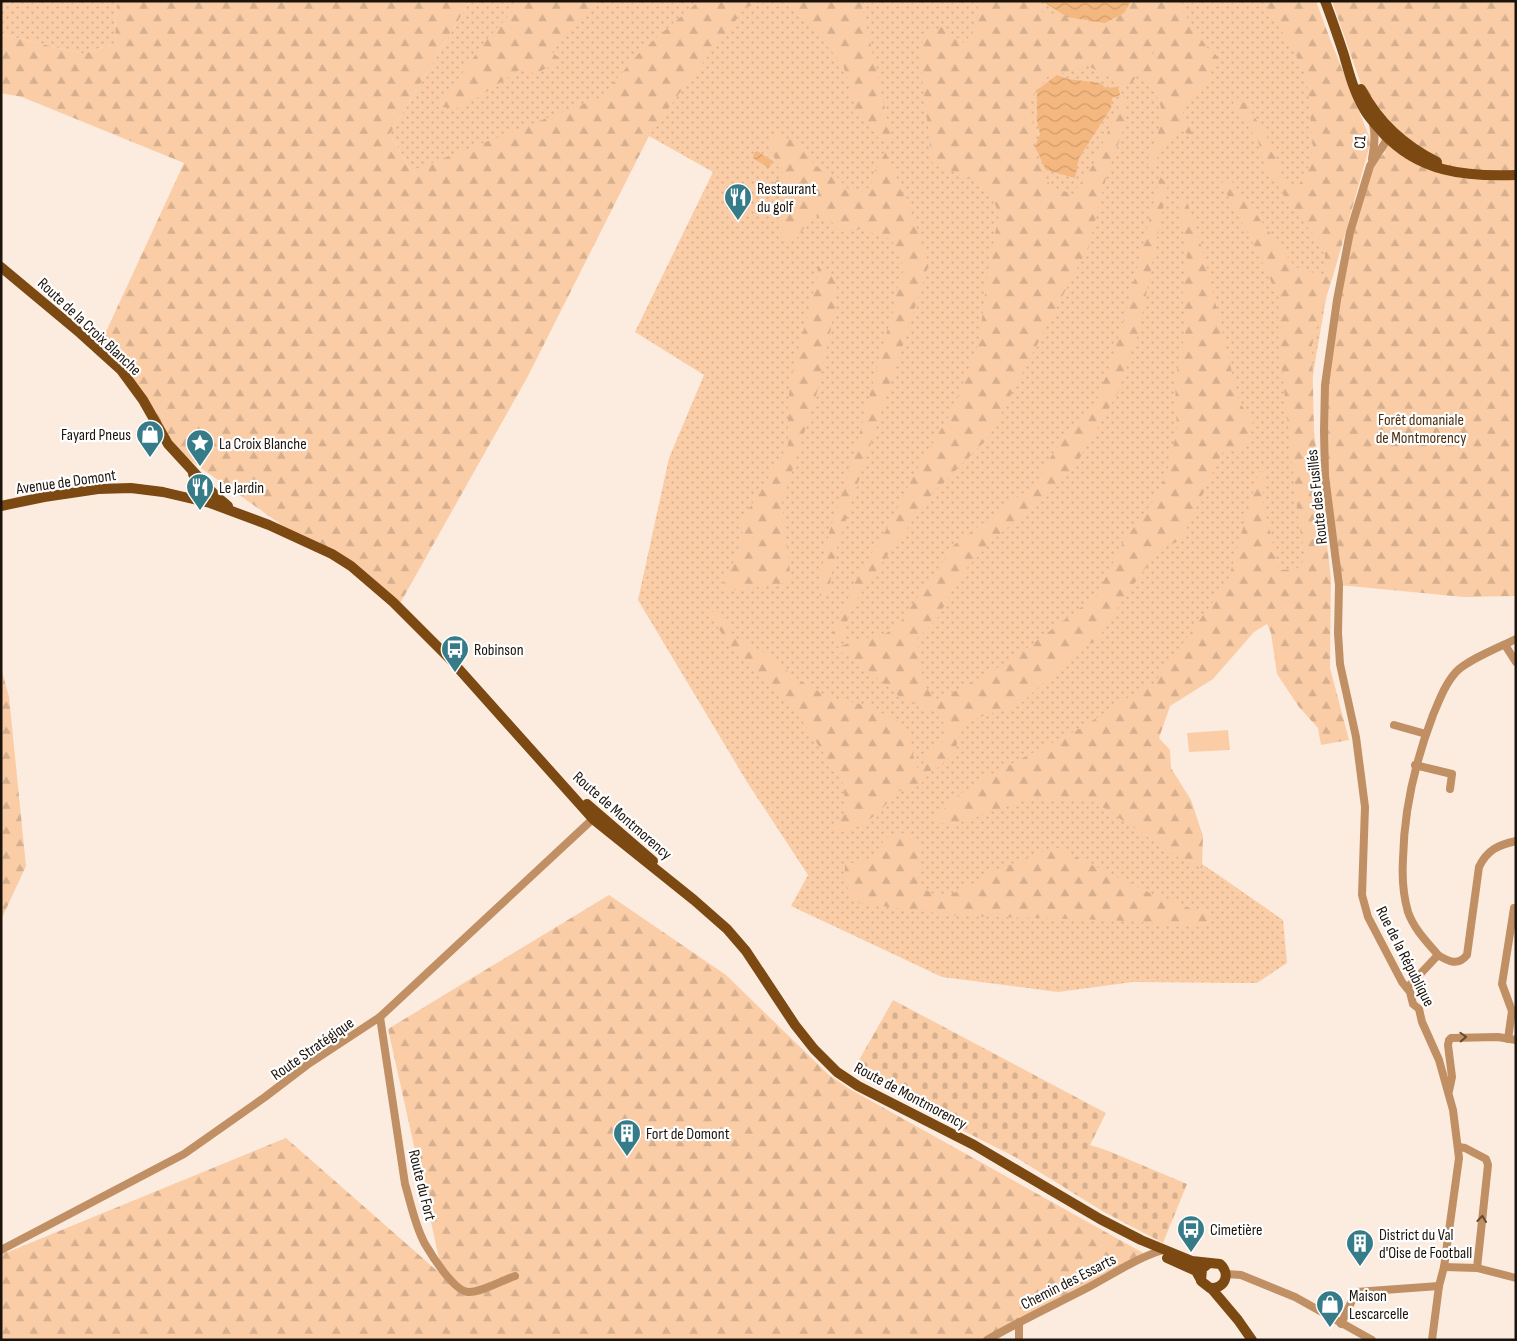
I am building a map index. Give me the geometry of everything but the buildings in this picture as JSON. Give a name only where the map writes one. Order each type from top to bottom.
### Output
[{"type":"main road","points":[[1325,1],[1354,87],[1364,109],[1372,120],[1390,135],[1413,149],[1461,173],[1493,176],[1516,175]]},
{"type":"main road","points":[[1338,37],[1364,95],[1390,135]]},
{"type":"main road","name":"Route de la Croix Blanche","points":[[1,267],[121,370],[143,400],[164,438],[185,463]]},
{"type":"main road","points":[[185,463],[198,483],[197,499],[207,497],[209,491],[207,485]]},
{"type":"main road","points":[[185,463],[221,501],[244,515]]},
{"type":"main road","name":"Avenue de Domont","points":[[1,506],[44,497],[122,488],[163,492],[197,499],[244,515]]},
{"type":"main road","name":"Route de Montmorency","points":[[244,515],[300,538],[332,554],[369,580],[412,619],[596,817],[727,929],[746,951],[814,1049],[837,1072],[858,1086],[974,1145],[1196,1271],[1201,1280]]},
{"type":"main road","name":"Route de Montmorency","points":[[1160,1251],[1192,1261],[1209,1263]]},
{"type":"main road","points":[[1224,1302],[1221,1295],[1222,1284],[1226,1274],[1220,1264],[1209,1263],[1202,1269],[1201,1280],[1224,1302],[1252,1340]]},
{"type":"main road","points":[[1211,1288],[1218,1288],[1222,1284]]},
{"type":"street","name":"C1","points":[[1370,166],[1375,131],[1372,120]]},
{"type":"street","name":"C1","points":[[1374,148],[1390,135]]},
{"type":"street","name":"Route des Fusillés","points":[[1362,877],[1365,807],[1356,737],[1340,664],[1338,633],[1340,585],[1325,476],[1325,385],[1337,300],[1350,232],[1370,166],[1390,135]]},
{"type":"street","points":[[1516,639],[1456,671],[1447,684],[1415,765],[1403,836],[1402,872],[1404,892],[1408,912],[1421,935],[1438,955],[1449,962],[1463,961],[1467,955],[1479,867],[1489,851],[1500,845],[1516,842]]},
{"type":"street","points":[[1505,644],[1516,662]]},
{"type":"street","points":[[1394,725],[1426,734]]},
{"type":"street","points":[[1415,765],[1452,774],[1450,788]]},
{"type":"street","name":"Route Stratégique","points":[[1,1250],[184,1154],[259,1102],[307,1064],[380,1017],[596,817]]},
{"type":"street","name":"Rue de la République","points":[[1362,877],[1362,895],[1368,917],[1402,982],[1408,988],[1413,1004],[1421,1013],[1422,1022],[1439,1060],[1449,1091],[1459,1147],[1444,1266],[1439,1286],[1432,1340]]},
{"type":"street","points":[[1449,1091],[1452,1078],[1449,1040],[1456,1037],[1512,1039],[1512,1011],[1502,984],[1514,908]]},
{"type":"street","points":[[1408,988],[1438,955]]},
{"type":"street","name":"Route du Fort","points":[[380,1017],[405,1184],[425,1244],[450,1281],[462,1291],[474,1291],[515,1276]]},
{"type":"street","points":[[1459,1147],[1465,1148],[1486,1159],[1488,1165],[1477,1268]]},
{"type":"street","name":"Chemin des Essarts","points":[[987,1340],[1018,1322],[1160,1251]]},
{"type":"street","points":[[1444,1266],[1477,1268],[1516,1278]]},
{"type":"street","points":[[1226,1274],[1241,1275],[1295,1297],[1372,1340]]},
{"type":"street","points":[[1341,1324],[1356,1292],[1439,1286]]},
{"type":"street","points":[[1018,1322],[1020,1340]]},
{"type":"green space","points":[[1,1],[118,1],[115,43],[83,54],[1,34]]},
{"type":"green space","points":[[118,1],[470,1],[390,134],[411,171],[601,97],[640,52],[699,1],[770,1],[746,7],[649,136],[528,376],[398,607],[351,566],[303,540],[181,454],[128,378],[99,350],[184,163],[22,97],[1,93],[1,34],[83,54],[115,43]]},
{"type":"green space","points":[[470,1],[1305,1],[1332,264],[1297,467],[1315,595],[1228,627],[1118,733],[1122,812],[1283,920],[1287,963],[1257,983],[1133,982],[1058,992],[942,977],[791,906],[808,875],[747,782],[638,600],[669,458],[704,375],[635,332],[713,172],[649,136],[411,171],[390,134]]},
{"type":"green space","points":[[522,1],[602,1],[551,51],[562,61],[534,74],[524,67],[462,108],[437,107],[488,38]]},
{"type":"green space","points":[[789,1],[861,1],[892,141],[880,141],[870,124],[853,113],[854,101],[843,65]]},
{"type":"green space","points":[[979,1],[1038,1],[1042,12],[1105,23],[1124,13],[1131,1],[1176,1],[1208,49],[1219,58],[1209,76],[1210,83],[1184,103],[1183,113],[1194,137],[1180,130],[1162,148],[1153,167],[1146,164],[1161,122],[1160,105],[1153,91],[1138,77],[1154,55],[1159,38],[1152,54],[1129,87],[1088,66],[1047,77],[1030,101],[1037,160],[1051,187],[1073,194],[1093,165],[1126,91],[1126,123],[1107,174],[1089,245],[989,437],[933,493],[850,610],[843,639],[829,642],[859,573],[885,532],[916,471],[953,409],[979,343],[988,270],[999,214],[992,197],[972,180],[931,162],[923,83],[922,51],[923,36],[942,27],[964,43],[975,29]]},
{"type":"green space","points":[[1264,1],[1316,1],[1371,141],[1312,343],[1314,431],[1331,579],[1330,668],[1349,740],[1321,745],[1318,728],[1299,707],[1277,674],[1271,633],[1267,624],[1254,632],[1213,679],[1170,706],[1159,738],[1170,750],[1171,768],[1191,800],[1203,836],[1202,868],[1184,861],[1095,802],[1032,798],[950,826],[933,819],[960,794],[984,778],[1081,728],[1154,683],[1228,581],[1259,471],[1267,472],[1262,497],[1279,570],[1297,569],[1305,559],[1298,516],[1278,334],[1279,298],[1253,243],[1221,183],[1230,179],[1295,267],[1324,276],[1325,255],[1313,234],[1287,201],[1264,163],[1258,140],[1234,108],[1233,96],[1246,103],[1270,142],[1282,176],[1293,187],[1299,184],[1306,176],[1313,147],[1306,72]]},
{"type":"green space","name":"Forêt domaniale de Montmorency","points":[[1332,1],[1516,1],[1516,596],[1464,597],[1339,585],[1324,431],[1337,300],[1370,166],[1385,153]]},
{"type":"green space","points":[[777,136],[794,140],[816,166],[838,178],[848,189],[861,193],[871,186],[875,171],[885,151],[911,211],[929,264],[836,551],[828,594],[820,596],[819,582],[829,533],[855,451],[894,308],[899,278],[905,269],[891,239],[860,229],[846,233],[839,231],[831,221],[813,215],[797,238],[780,241],[780,223],[791,209],[786,196],[774,183],[783,175],[767,143]]},
{"type":"green space","points":[[1160,177],[1168,184],[1139,330],[1118,393],[1075,466],[1041,500],[995,538],[966,569],[937,619],[917,639],[924,685],[937,701],[1010,661],[1096,596],[1124,541],[1154,500],[1166,476],[1177,430],[1175,381],[1187,323],[1182,298],[1187,253],[1177,199],[1186,198],[1204,255],[1239,402],[1253,421],[1248,446],[1222,453],[1181,540],[1159,550],[1123,599],[1099,638],[1077,652],[1018,706],[985,715],[961,726],[955,752],[935,770],[924,772],[925,781],[896,792],[884,807],[862,824],[835,833],[837,821],[847,810],[842,781],[799,716],[726,641],[709,612],[720,612],[734,637],[763,652],[802,682],[830,698],[866,705],[903,724],[911,740],[915,767],[921,768],[929,752],[945,740],[945,725],[935,712],[901,698],[856,660],[835,649],[855,640],[883,635],[897,627],[954,545],[1035,484],[1061,440],[1095,405],[1111,362],[1129,301]]},
{"type":"green space","points":[[818,266],[837,279],[836,304],[818,389],[782,503],[791,581],[777,585],[726,591],[724,583],[743,535],[739,518],[746,514],[788,445],[788,404],[791,379],[817,278]]},
{"type":"green space","points":[[1,668],[9,697],[26,866],[1,920]]},
{"type":"green space","points":[[1228,730],[1230,750],[1189,752],[1187,733]]},
{"type":"green space","points":[[907,832],[920,849],[918,885],[937,896],[954,893],[991,872],[1055,847],[1150,893],[1194,910],[1207,911],[1214,916],[1202,927],[1111,920],[959,916],[859,903],[844,883],[845,865],[871,858],[887,837]]},
{"type":"green space","points":[[609,895],[726,975],[829,1075],[848,1088],[1145,1254],[987,1340],[1,1340],[1,1251],[8,1252],[286,1138],[443,1276],[388,1029]]},
{"type":"green space","points":[[893,1000],[1106,1113],[1090,1145],[1187,1184],[1163,1243],[1104,1212],[1015,1157],[950,1124],[952,1120],[854,1069]]},
{"type":"water","points":[[1042,1],[1131,1],[1124,13],[1105,23],[1067,17]]},
{"type":"water","points":[[1057,75],[1068,79],[1100,83],[1106,88],[1118,87],[1120,95],[1112,98],[1111,108],[1079,158],[1075,178],[1046,170],[1035,147],[1040,134],[1037,121],[1037,90]]},
{"type":"water","points":[[757,151],[773,161],[769,168],[753,158],[754,153]]},
{"type":"place","name":"Restaurant du golf","points":[[738,221]]},
{"type":"place","name":"Fayard Pneus","points":[[150,458]]},
{"type":"place","name":"La Croix Blanche","points":[[200,467]]},
{"type":"place","name":"Le Jardin","points":[[200,511]]},
{"type":"place","name":"Robinson","points":[[455,673]]},
{"type":"place","name":"Fort de Domont","points":[[627,1157]]},
{"type":"place","name":"Cimetière","points":[[1191,1253]]},
{"type":"place","name":"District du Val d'Oise de Football","points":[[1360,1267]]},
{"type":"place","name":"Maison Lescarcelle","points":[[1330,1328]]}]
